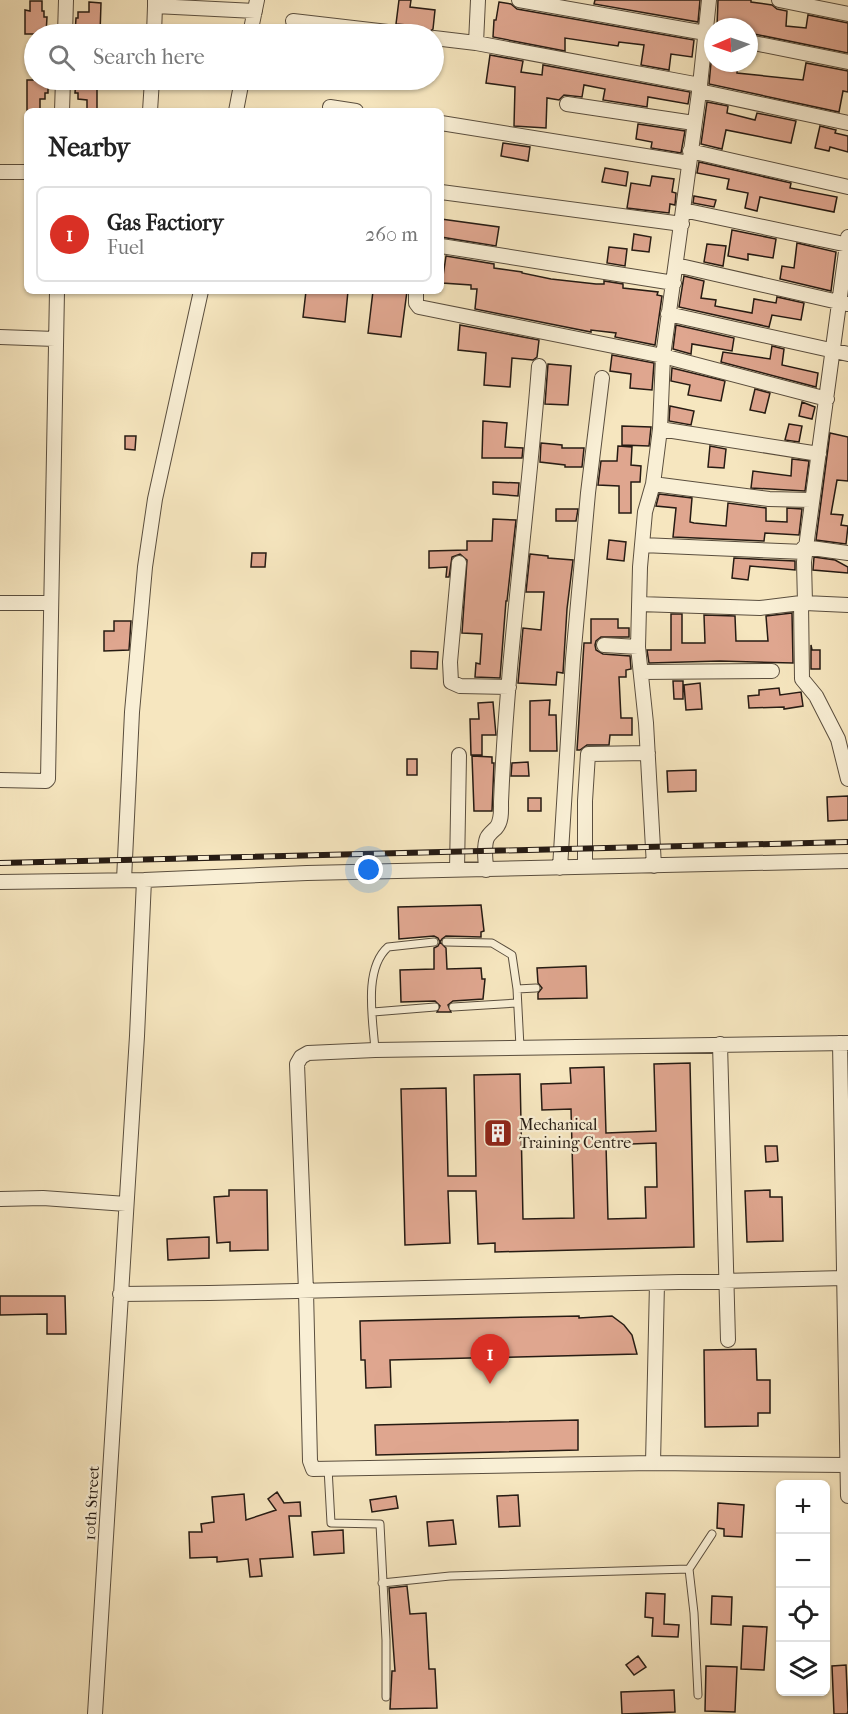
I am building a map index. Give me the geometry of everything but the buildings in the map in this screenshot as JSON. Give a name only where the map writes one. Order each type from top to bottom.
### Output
[{"type":"street","points":[[65,24],[66,0]]},
{"type":"street","points":[[476,43],[478,0]]},
{"type":"street","points":[[519,0],[704,33]]},
{"type":"street","points":[[709,0],[709,18]]},
{"type":"street","points":[[779,0],[848,14]]},
{"type":"street","points":[[154,24],[155,3],[256,5],[252,24]]},
{"type":"street","points":[[292,21],[318,24]]},
{"type":"street","points":[[444,39],[476,43],[699,88],[848,123]]},
{"type":"street","points":[[758,44],[848,62]]},
{"type":"street","points":[[654,866],[648,753],[638,647],[642,545],[645,512],[653,484],[660,429],[663,356],[668,314],[704,61]]},
{"type":"street","points":[[63,90],[63,108]]},
{"type":"street","points":[[150,108],[151,90]]},
{"type":"street","points":[[237,108],[240,90]]},
{"type":"street","points":[[567,104],[694,123]]},
{"type":"street","points":[[330,107],[336,108]]},
{"type":"street","points":[[444,123],[690,157],[848,187]]},
{"type":"street","points":[[0,172],[24,172]]},
{"type":"street","points":[[444,192],[682,217],[848,242],[844,304],[833,351],[805,549],[802,679],[816,696],[838,739],[848,779]]},
{"type":"street","points":[[444,246],[674,284]]},
{"type":"street","points":[[676,265],[844,304]]},
{"type":"street","points":[[0,780],[46,781],[48,779],[57,294]]},
{"type":"street","points":[[124,880],[132,712],[145,567],[155,499],[200,294]]},
{"type":"street","points":[[416,294],[418,307],[663,356],[826,399]]},
{"type":"street","points":[[668,314],[848,354]]},
{"type":"street","points":[[0,337],[55,339]]},
{"type":"street","points":[[486,870],[487,837],[497,827],[501,817],[502,755],[539,366]]},
{"type":"street","points":[[560,868],[573,659],[602,378]]},
{"type":"street","points":[[660,429],[819,454]]},
{"type":"street","points":[[653,484],[769,499],[811,501]]},
{"type":"street","points":[[642,545],[805,549],[848,553]]},
{"type":"street","points":[[459,563],[450,662],[451,682],[460,686],[509,687]]},
{"type":"street","points":[[0,603],[50,603]]},
{"type":"street","points":[[639,604],[760,608],[803,603],[848,605]]},
{"type":"street","points":[[604,645],[638,647]]},
{"type":"street","points":[[641,672],[772,671]]},
{"type":"street","points":[[567,754],[648,753]]},
{"type":"street","points":[[585,867],[588,754]]},
{"type":"street","points":[[457,870],[459,755]]},
{"type":"street","points":[[0,882],[848,861]]},
{"type":"street","name":"10th Street","points":[[95,1714],[144,880]]},
{"type":"street","points":[[846,1465],[653,1463],[313,1469],[310,1461],[297,1064],[301,1057],[308,1053],[375,1050],[844,1043],[844,1278],[848,1496]]},
{"type":"street","points":[[720,1044],[728,1340]]},
{"type":"street","points":[[0,1199],[43,1198],[126,1204]]},
{"type":"street","points":[[120,1293],[306,1291],[844,1278]]},
{"type":"street","points":[[653,1463],[657,1283]]},
{"type":"lane","points":[[375,1050],[374,970],[382,952],[396,945],[434,942]]},
{"type":"lane","points":[[446,942],[492,943],[512,955],[518,989],[520,1047]]},
{"type":"lane","points":[[518,989],[536,988]]},
{"type":"lane","points":[[453,1007],[517,1003]]},
{"type":"lane","points":[[373,1012],[435,1007]]},
{"type":"lane","points":[[328,1468],[331,1523],[380,1524],[386,1640],[386,1697]]},
{"type":"lane","points":[[698,1695],[694,1613],[689,1569],[712,1534]]},
{"type":"lane","points":[[382,1583],[450,1576],[689,1569]]},
{"type":"railway","points":[[0,863],[848,842]]},
{"type":"place","name":"Mechanical Training Centre","points":[[498,1133]]},
{"type":"place","name":"Gas Factiory","points":[[490,1384]]}]
